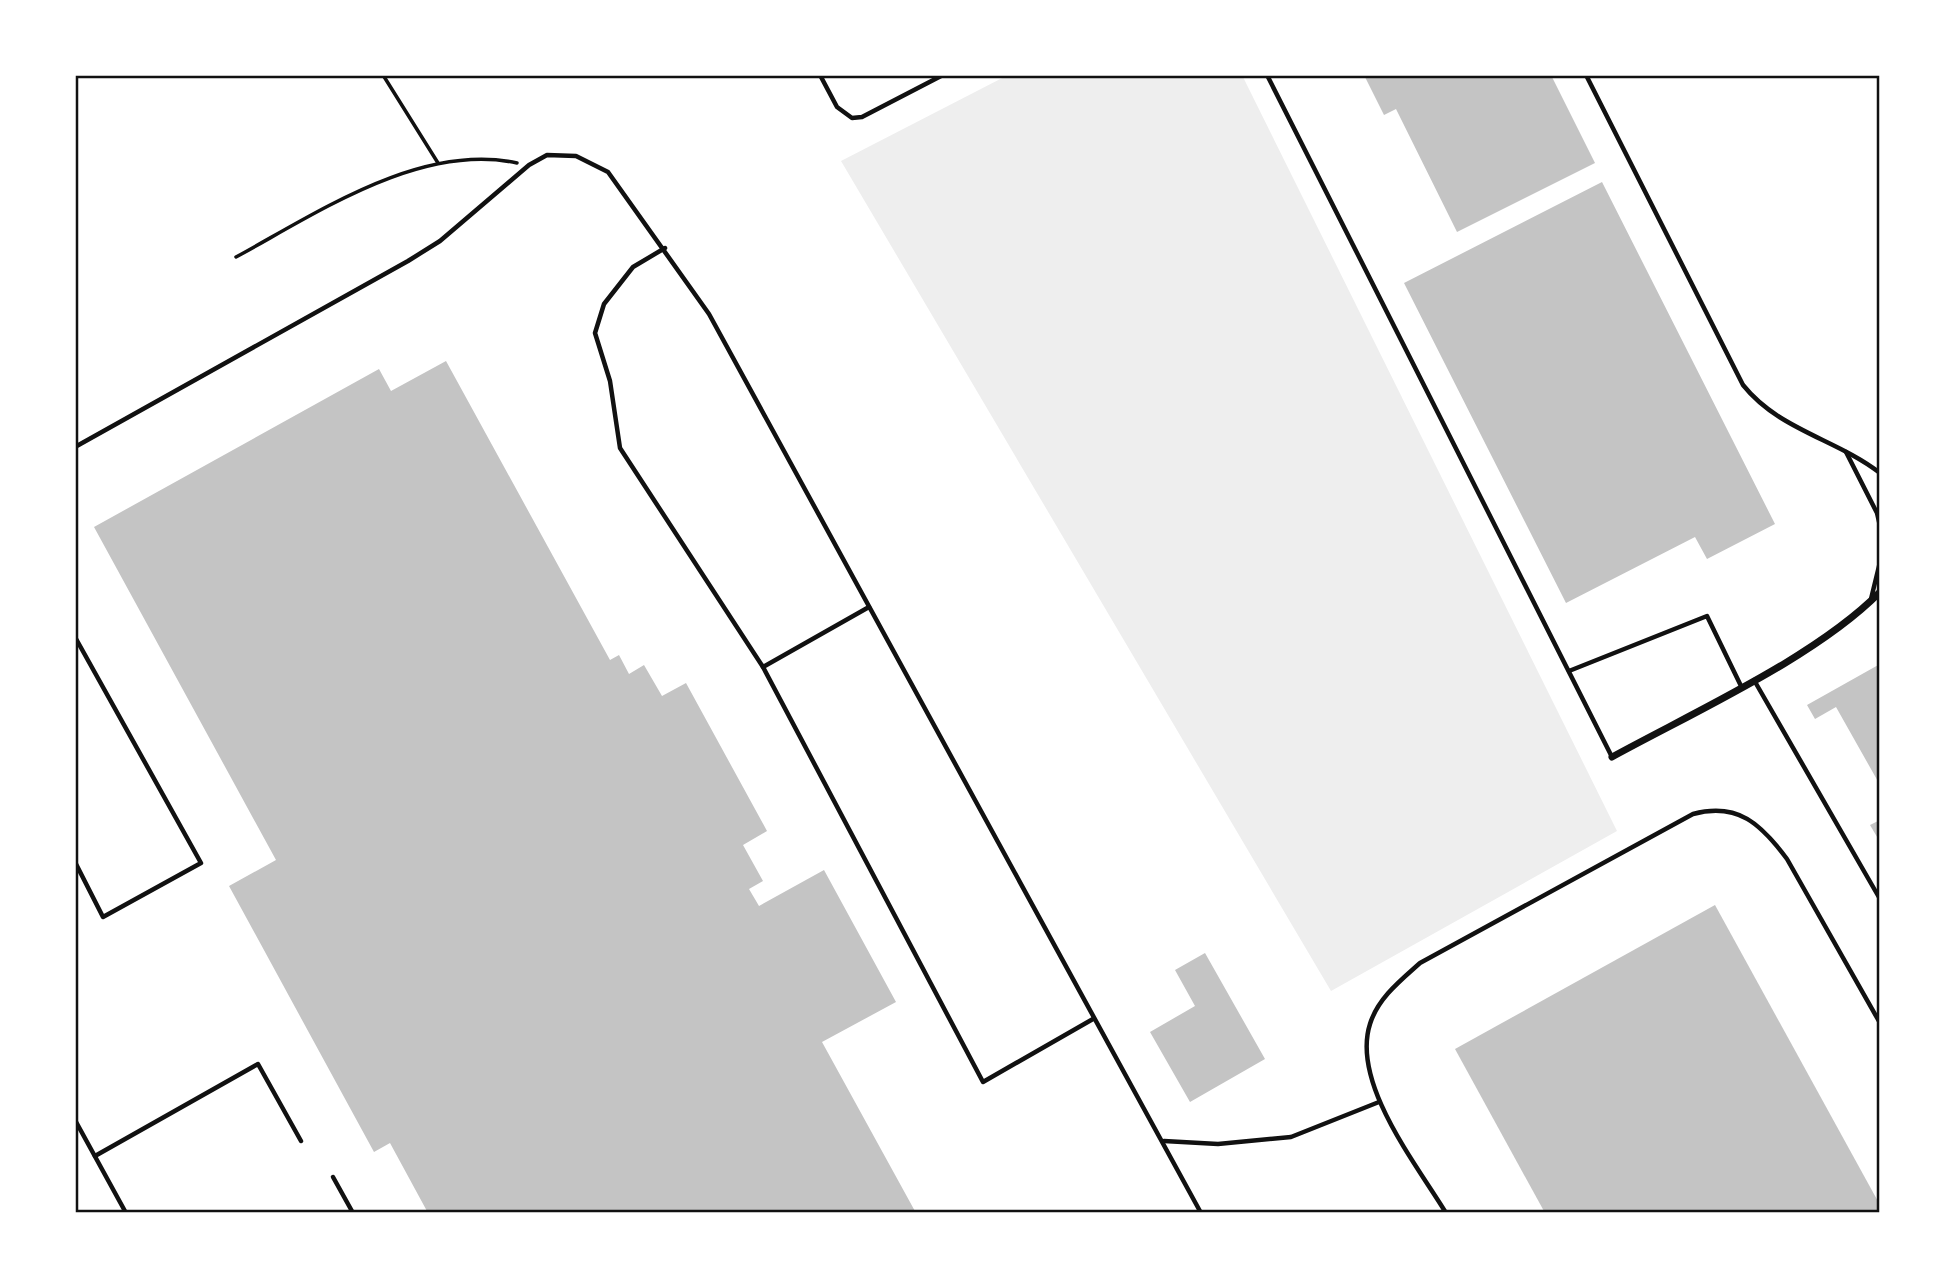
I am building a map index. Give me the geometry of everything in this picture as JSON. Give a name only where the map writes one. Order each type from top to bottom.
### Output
[{"type":"street","points":[[1612,757],[1806,648],[1880,592]]},
{"type":"lane","points":[[820,75],[836,107],[852,118],[862,117],[943,75]]},
{"type":"lane","points":[[1267,75],[1612,757]]},
{"type":"lane","points":[[1586,75],[1743,385],[1771,414],[1846,451],[1880,473]]},
{"type":"lane","points":[[75,447],[408,261],[465,222],[529,165],[547,155],[562,154],[593,162],[615,180],[709,314],[1201,1213]]},
{"type":"lane","points":[[665,248],[633,267],[604,304],[595,333],[610,381],[620,448],[763,667],[983,1082],[1093,1019]]},
{"type":"lane","points":[[1846,451],[1877,513],[1880,526]]},
{"type":"lane","points":[[1871,601],[1880,562]]},
{"type":"lane","points":[[763,667],[869,607]]},
{"type":"lane","points":[[1569,671],[1707,616],[1741,686]]},
{"type":"lane","points":[[75,638],[201,863],[103,917],[75,862]]},
{"type":"lane","points":[[1754,679],[1880,899]]},
{"type":"lane","points":[[1446,1213],[1379,1102],[1368,1056],[1369,1025],[1385,996],[1420,963],[1693,814],[1713,809],[1732,811],[1770,836],[1787,859],[1880,1023]]},
{"type":"lane","points":[[95,1156],[258,1064],[301,1140]]},
{"type":"lane","points":[[1163,1141],[1218,1144],[1291,1137],[1379,1102]]},
{"type":"lane","points":[[75,1121],[126,1213]]},
{"type":"lane","points":[[333,1177],[353,1213]]},
{"type":"path","points":[[383,75],[438,163]]},
{"type":"path","points":[[236,257],[388,179],[438,163],[495,158],[529,165]]},
{"type":"shaded area","points":[[1008,75],[1242,75],[1617,831],[1331,991],[841,161]]},
{"type":"building","points":[[1364,75],[1551,75],[1595,163],[1457,232],[1396,109],[1384,115]]},
{"type":"building","points":[[1602,182],[1775,524],[1707,559],[1695,537],[1566,603],[1404,283]]},
{"type":"building","points":[[446,361],[610,660],[619,655],[629,674],[644,665],[662,696],[686,683],[767,831],[743,845],[763,881],[749,889],[759,906],[824,870],[896,1002],[822,1042],[916,1213],[428,1213],[390,1143],[374,1152],[229,886],[276,860],[94,527],[379,369],[391,391]]},
{"type":"building","points":[[1880,664],[1880,785],[1836,707],[1815,719],[1807,705]]},
{"type":"building","points":[[1880,820],[1880,842],[1870,825]]},
{"type":"building","points":[[1715,905],[1880,1205],[1880,1213],[1545,1213],[1455,1049]]},
{"type":"building","points":[[1205,953],[1265,1059],[1190,1102],[1150,1032],[1195,1006],[1175,970]]}]
